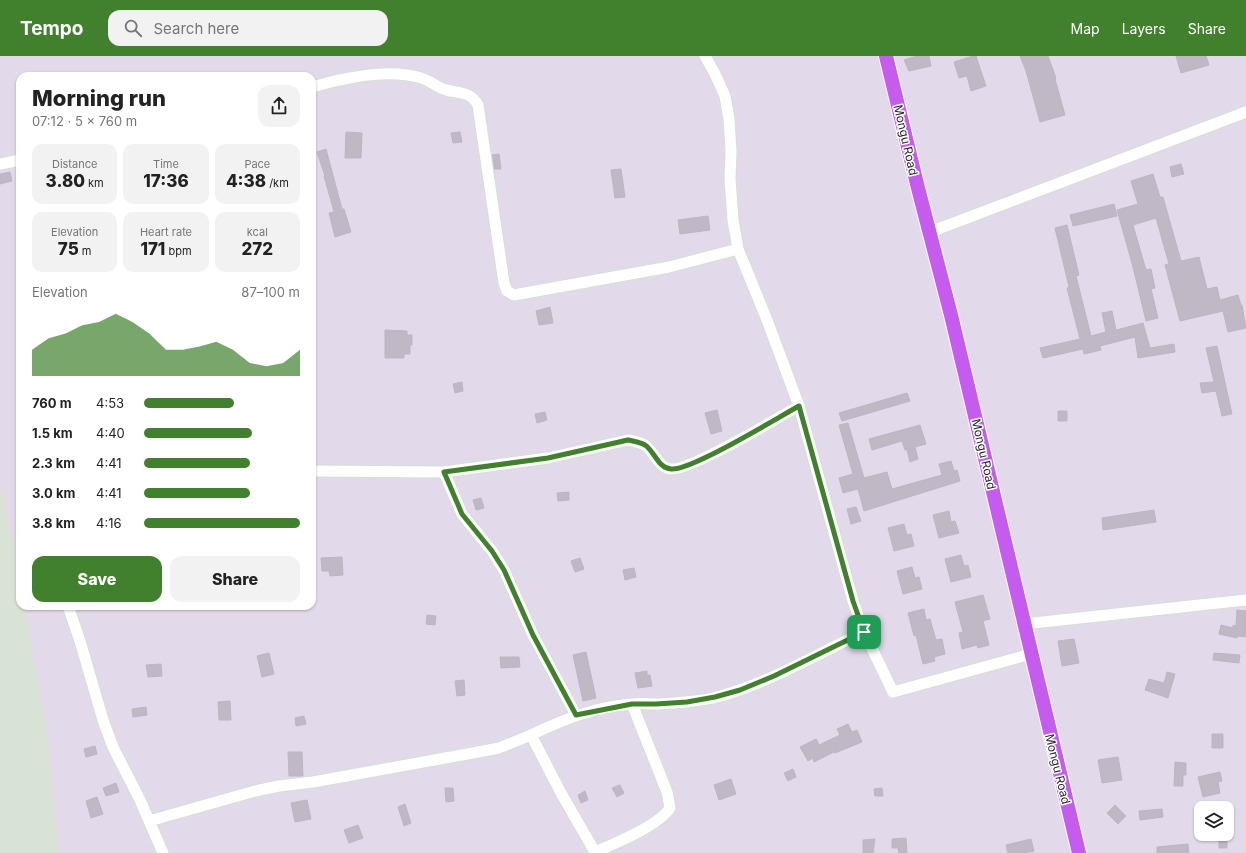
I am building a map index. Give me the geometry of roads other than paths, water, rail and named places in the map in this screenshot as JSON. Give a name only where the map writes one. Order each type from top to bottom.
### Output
[{"type":"main road","name":"Mongu Road","points":[[886,56],[930,232],[1079,853]]},
{"type":"street","points":[[705,56],[725,96],[729,119],[731,151],[730,179],[733,220],[738,249],[767,320],[799,406],[853,601],[864,632],[893,692],[1031,654]]},
{"type":"street","points":[[316,87],[372,74],[408,74],[423,78],[444,89],[468,94],[474,98],[478,105],[504,283],[507,291],[514,295],[670,267],[738,249]]},
{"type":"street","points":[[930,232],[1246,112]]},
{"type":"street","points":[[0,164],[16,161]]},
{"type":"street","points":[[316,471],[444,472],[548,458],[628,440],[638,442],[646,446],[664,467],[672,469],[681,468],[709,456],[799,406]]},
{"type":"street","points":[[444,472],[462,514],[492,551],[504,570],[533,635],[576,715]]},
{"type":"street","points":[[1024,624],[1246,600]]},
{"type":"street","points":[[69,610],[103,720],[113,747],[163,853]]},
{"type":"street","points":[[149,821],[255,791],[279,786],[313,782],[499,748],[576,715],[632,704],[687,702],[715,697],[740,690],[774,676],[864,632]]},
{"type":"street","points":[[531,735],[561,793],[595,852],[643,829],[667,814],[670,808],[667,792],[632,704]]}]
